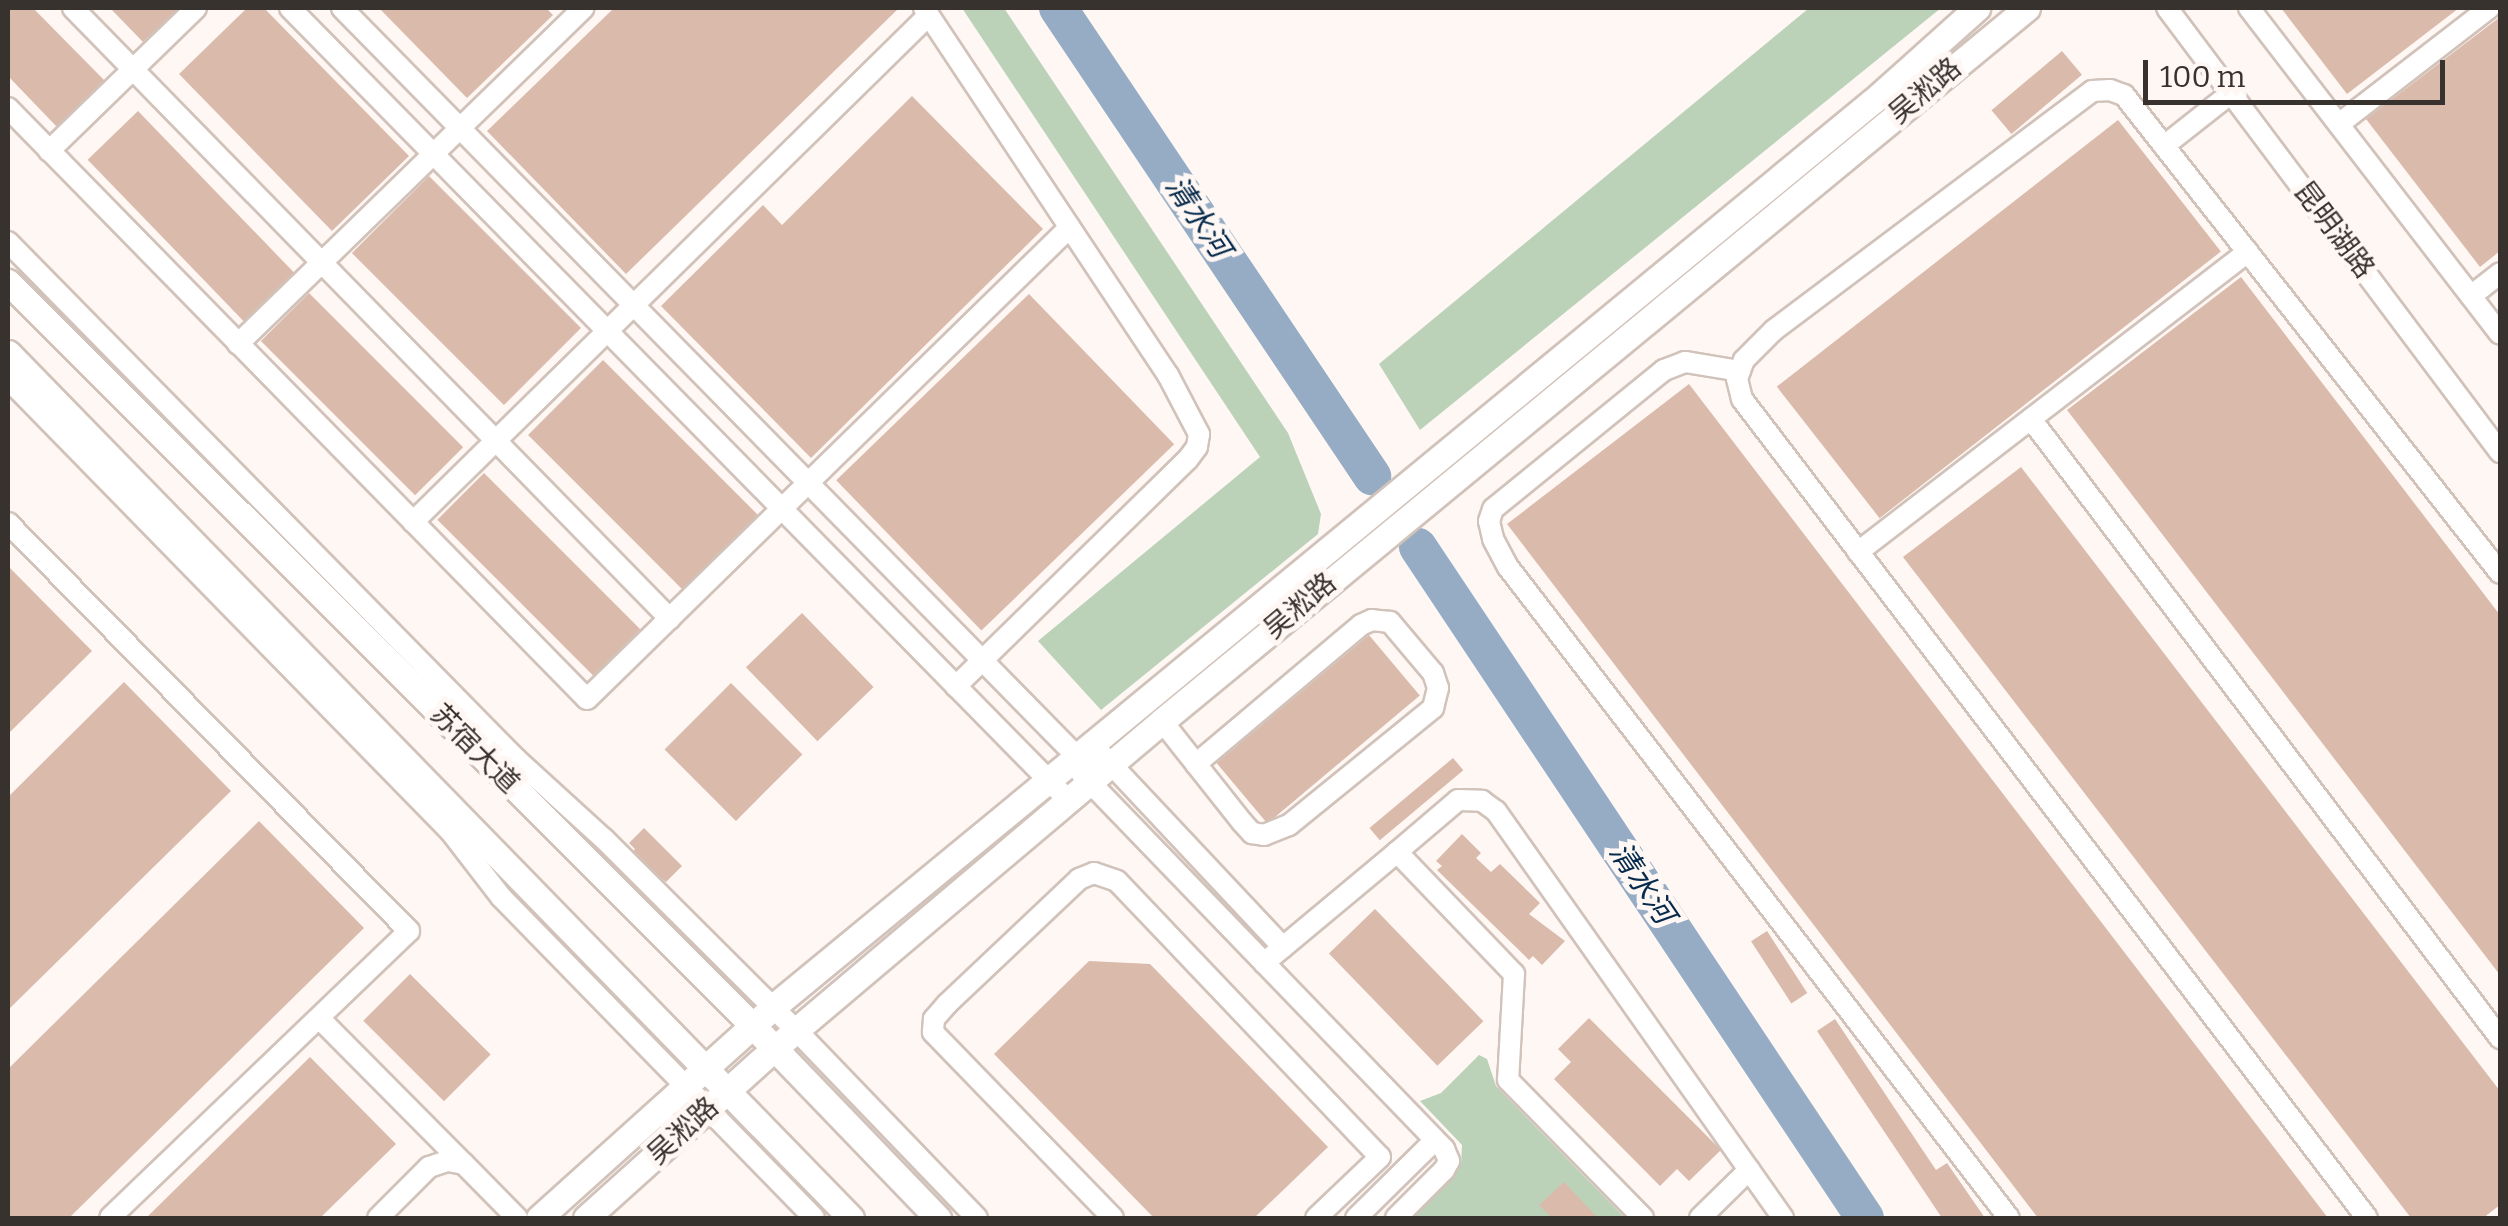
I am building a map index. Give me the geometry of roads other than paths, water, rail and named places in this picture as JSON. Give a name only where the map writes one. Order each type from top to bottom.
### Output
[{"type":"main road","name":"吴淞路","points":[[586,1218],[1060,791],[1873,101],[1977,8]]},
{"type":"main road","name":"吴淞路","points":[[1090,765],[1162,721],[2027,8]]},
{"type":"main road","name":"苏宿大道","points":[[8,282],[775,1048],[938,1218]]},
{"type":"main road","name":"苏宿大道","points":[[8,353],[316,666],[715,1102],[851,1218]]},
{"type":"main road","name":"吴淞路","points":[[539,1218],[773,1007],[1060,791]]},
{"type":"street","points":[[72,8],[670,619]]},
{"type":"street","points":[[49,151],[196,8]]},
{"type":"street","points":[[290,8],[1060,791]]},
{"type":"street","points":[[342,8],[982,660],[1283,947]]},
{"type":"street","points":[[238,344],[584,8]]},
{"type":"street","name":"昆明湖路","points":[[2167,8],[2500,452]]},
{"type":"street","points":[[2249,8],[2500,334]]},
{"type":"street","points":[[2339,124],[2489,8]]},
{"type":"street","points":[[413,522],[926,12],[1195,420],[1197,447],[956,686]]},
{"type":"street","points":[[2367,1218],[1742,399],[1736,379],[1774,330],[2092,92],[2124,96],[2500,573]]},
{"type":"street","points":[[2164,146],[2232,93]]},
{"type":"street","points":[[8,108],[588,699],[1070,227]]},
{"type":"street","points":[[8,242],[516,759],[796,1030],[976,1218]]},
{"type":"street","points":[[1858,552],[2248,252]]},
{"type":"street","points":[[2471,296],[2500,273]]},
{"type":"street","points":[[1740,371],[1685,362],[1664,370],[1493,508],[1489,521],[1493,539],[1508,566],[2009,1218]]},
{"type":"street","points":[[8,379],[451,832],[501,897],[694,1080]]},
{"type":"street","points":[[2032,419],[2500,1038]]},
{"type":"street","points":[[8,522],[410,931],[110,1218]]},
{"type":"street","points":[[1162,721],[1196,764],[1252,832],[1276,833],[1433,708],[1438,688],[1433,673],[1390,622],[1372,620],[1361,624],[1196,764]]},
{"type":"street","points":[[1090,765],[1264,963],[1435,1140],[1449,1161],[1396,1218]]},
{"type":"street","points":[[1264,963],[1458,800],[1482,802],[1496,811],[1784,1218]]},
{"type":"street","points":[[1397,852],[1514,974],[1508,1080],[1643,1218]]},
{"type":"street","points":[[1113,1218],[933,1032],[934,1019],[947,1004],[1079,879],[1094,873],[1117,881],[1380,1157],[1316,1218]]},
{"type":"street","points":[[318,1018],[517,1218]]},
{"type":"street","points":[[715,1102],[814,1218]]},
{"type":"street","points":[[1356,1218],[1435,1140]]},
{"type":"street","points":[[378,1218],[429,1167],[448,1161],[464,1164]]},
{"type":"street","points":[[1700,1218],[1750,1170]]},
{"type":"waterway","name":"清水河","points":[[1058,8],[1372,476]]},
{"type":"waterway","name":"清水河","points":[[1418,547],[1865,1218]]}]
